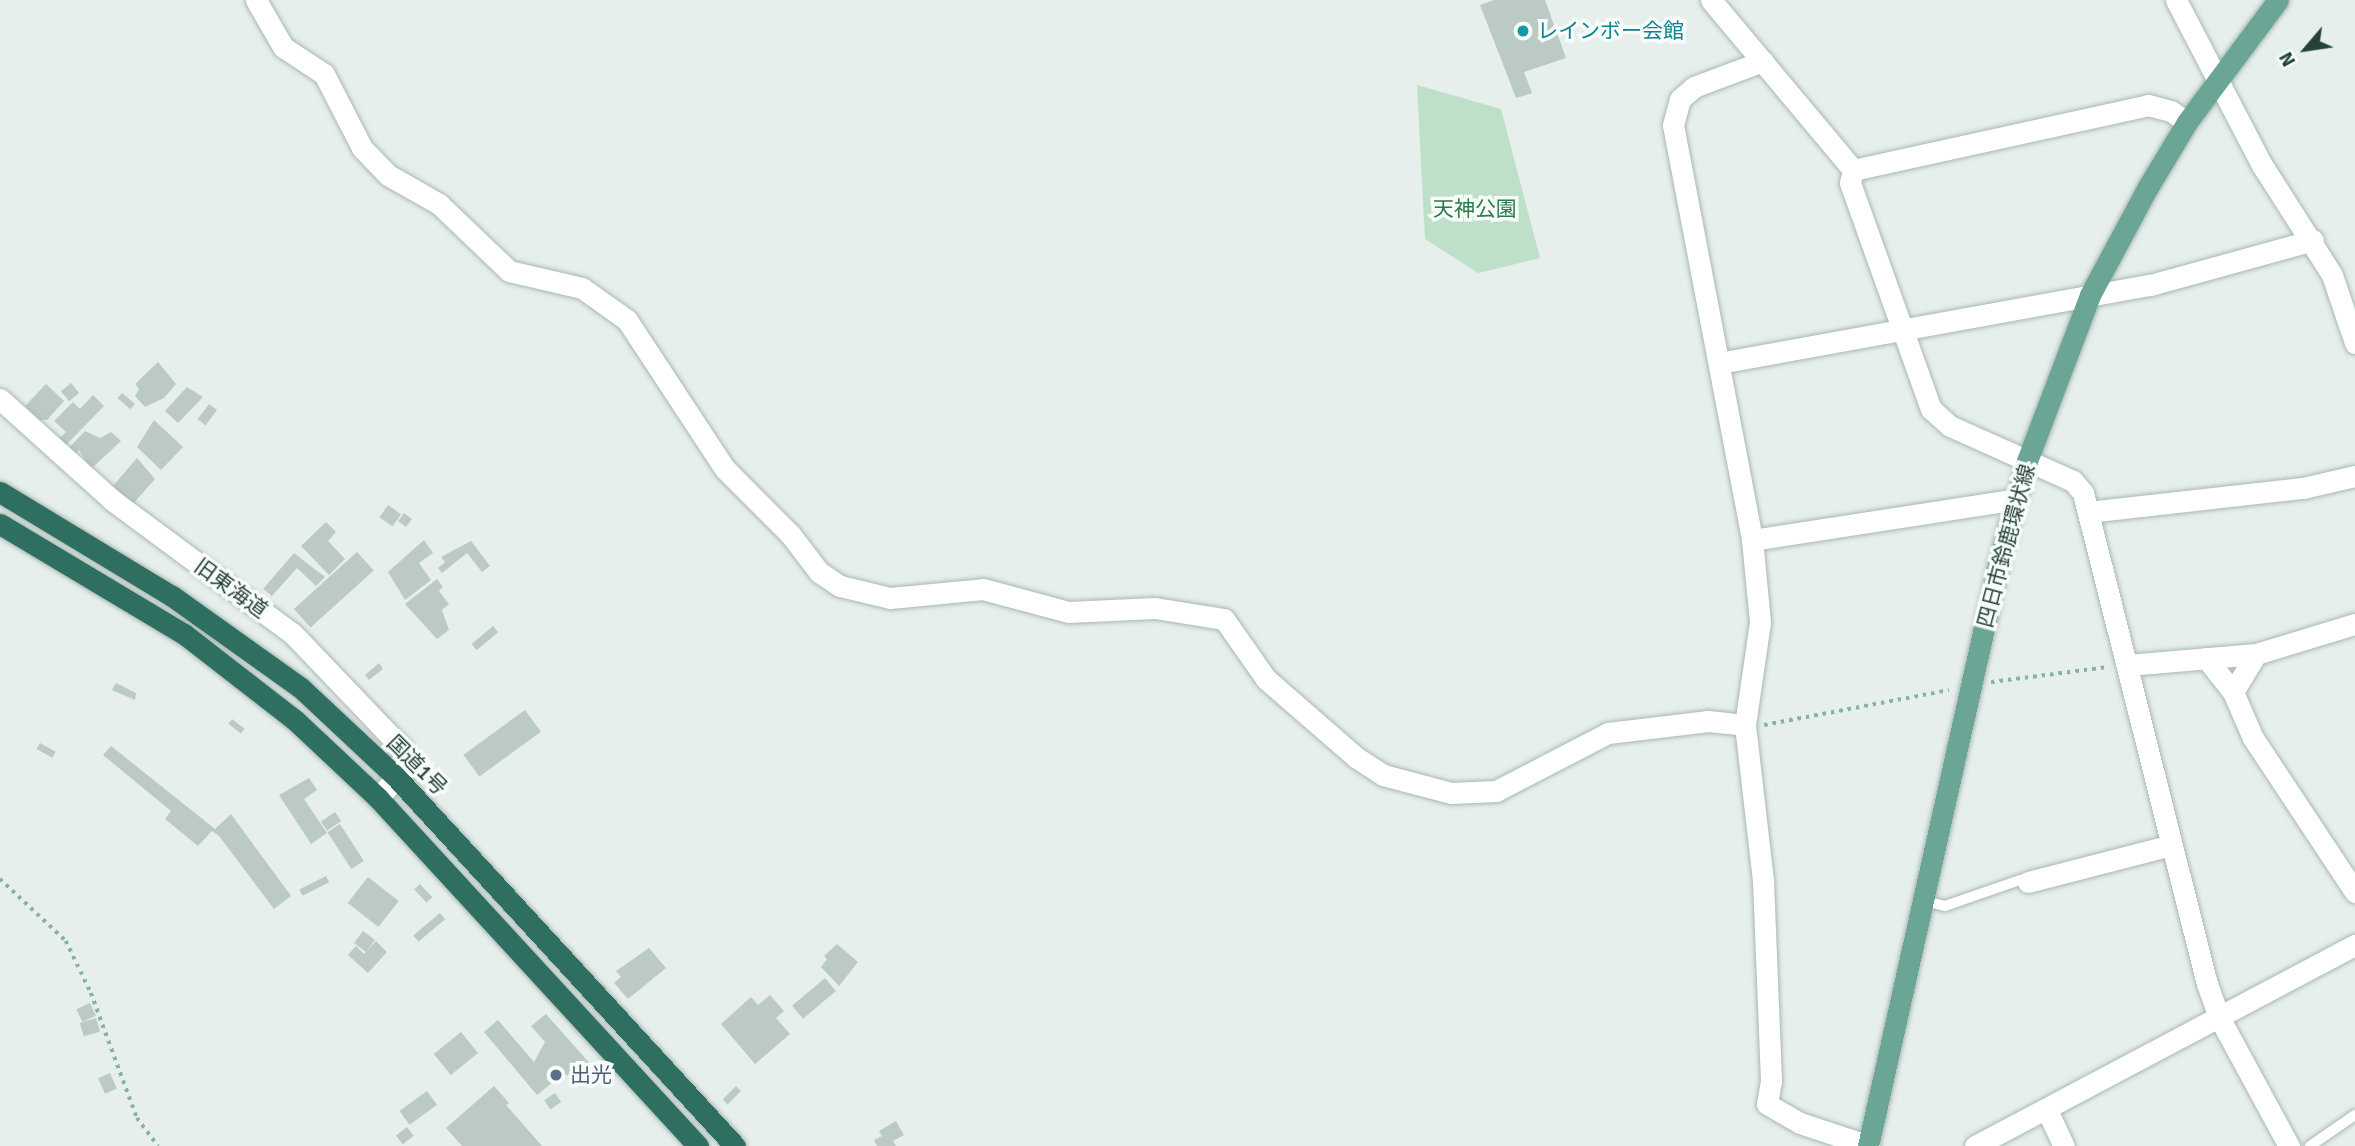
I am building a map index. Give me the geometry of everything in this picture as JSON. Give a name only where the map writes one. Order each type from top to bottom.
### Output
[{"type":"highway","name":"国道1号","points":[[0,492],[220,627],[301,688],[396,777],[562,954],[735,1146]]},
{"type":"highway","points":[[0,524],[184,634],[295,720],[378,798],[698,1146]]},
{"type":"highway","points":[[541,973],[562,954]]},
{"type":"highway","points":[[644,1087],[664,1068]]},
{"type":"main road","name":"四日市鈴鹿環状線","points":[[1869,1146],[1971,686],[2015,499],[2027,461],[2090,295],[2188,122],[2278,0]]},
{"type":"street","points":[[256,0],[283,47],[324,74],[362,148],[388,175],[439,204],[509,271],[582,288],[626,320],[725,469],[790,534],[818,572],[840,586],[890,598],[983,589],[1069,612],[1156,608],[1224,619],[1266,678],[1357,758],[1395,779],[1451,793],[1496,790],[1608,733],[1708,721],[1745,725]]},
{"type":"street","points":[[1711,0],[1853,170]]},
{"type":"street","points":[[2176,0],[2216,83],[2262,165],[2313,240],[2332,275],[2355,343]]},
{"type":"street","points":[[1763,61],[1694,87],[1680,99],[1673,125],[1752,540],[1760,622],[1745,725],[1763,881],[1771,1081],[1767,1104],[1800,1123],[1869,1146]]},
{"type":"street","points":[[1853,170],[2148,105],[2171,110],[2188,122]]},
{"type":"street","points":[[1853,170],[1850,183],[1900,328],[1937,417],[2073,481],[2083,493],[2207,984],[2220,1019],[2289,1146]]},
{"type":"street","points":[[1719,363],[1900,328],[2150,285],[2313,240]]},
{"type":"street","name":"旧東海道","points":[[0,399],[112,500],[293,635],[402,748],[409,763],[378,798]]},
{"type":"street","points":[[2088,512],[2303,488],[2355,476]]},
{"type":"street","points":[[1752,540],[2015,499]]},
{"type":"street","points":[[2128,665],[2256,654],[2355,624]]},
{"type":"street","points":[[2233,692],[2256,654]]},
{"type":"street","points":[[2206,658],[2233,692],[2253,738],[2355,892]]},
{"type":"street","points":[[2028,882],[2171,845]]},
{"type":"street","points":[[1975,1146],[2220,1019],[2355,945]]},
{"type":"street","points":[[2046,1111],[2064,1146]]},
{"type":"lane","points":[[1925,901],[1945,906],[2020,880],[2028,882]]},
{"type":"lane","points":[[2310,1146],[2355,1115]]},
{"type":"path","points":[[1745,725],[1753,727],[2040,672],[2128,665]]},
{"type":"path","points":[[0,879],[66,941],[91,993],[136,1118],[158,1146]]},
{"type":"green space","name":"天神公園","points":[[1417,85],[1501,109],[1540,258],[1478,273],[1425,239]]},
{"type":"building","name":"レインボー会館","points":[[1494,0],[1545,0],[1566,58],[1524,72],[1532,93],[1516,98],[1480,5]]},
{"type":"building","points":[[158,362],[176,384],[164,398],[145,407],[135,396],[139,389],[135,384]]},
{"type":"building","points":[[71,383],[79,393],[69,401],[61,391]]},
{"type":"building","points":[[46,384],[64,401],[47,420],[40,420],[25,406]]},
{"type":"building","points":[[187,387],[203,397],[178,423],[165,411]]},
{"type":"building","points":[[122,393],[135,404],[131,409],[118,398]]},
{"type":"building","points":[[93,395],[104,406],[64,447],[58,440],[66,432],[54,421],[73,402],[80,409]]},
{"type":"building","points":[[209,404],[217,410],[206,425],[198,419]]},
{"type":"building","points":[[154,420],[183,447],[161,470],[137,447]]},
{"type":"building","points":[[85,431],[100,438],[111,432],[121,441],[91,469],[79,450],[73,456],[67,450]]},
{"type":"building","points":[[137,458],[155,479],[133,504],[112,487]]},
{"type":"building","points":[[388,505],[401,514],[393,526],[379,517]]},
{"type":"building","points":[[404,513],[412,519],[406,527],[398,521]]},
{"type":"building","points":[[326,522],[336,532],[328,541],[345,559],[329,575],[301,546]]},
{"type":"building","points":[[424,540],[433,553],[419,563],[431,580],[405,600],[388,572]]},
{"type":"building","points":[[471,541],[490,566],[482,572],[467,553],[442,573],[438,568],[445,562],[441,557]]},
{"type":"building","points":[[357,552],[374,571],[311,627],[294,609]]},
{"type":"building","points":[[294,553],[325,577],[316,586],[297,568],[272,596],[263,589]]},
{"type":"building","points":[[437,579],[443,587],[439,591],[449,604],[442,610],[449,630],[437,639],[405,604]]},
{"type":"building","points":[[493,626],[498,632],[477,650],[472,644]]},
{"type":"building","points":[[379,663],[383,669],[369,680],[365,675]]},
{"type":"building","points":[[116,683],[136,693],[135,700],[112,690]]},
{"type":"building","points":[[525,710],[541,732],[479,777],[464,755]]},
{"type":"building","points":[[232,719],[245,729],[241,734],[228,724]]},
{"type":"building","points":[[40,743],[56,752],[52,758],[37,749]]},
{"type":"building","points":[[111,746],[215,829],[231,814],[291,896],[274,909],[219,836],[212,831],[198,846],[165,819],[171,811],[103,755]]},
{"type":"building","points":[[309,778],[317,790],[304,799],[327,833],[311,844],[279,795]]},
{"type":"building","points":[[335,812],[341,821],[327,831],[321,822]]},
{"type":"building","points":[[340,824],[364,861],[351,869],[327,832]]},
{"type":"building","points":[[326,876],[329,882],[302,896],[299,890]]},
{"type":"building","points":[[368,877],[399,901],[378,927],[348,903]]},
{"type":"building","points":[[420,884],[432,897],[426,903],[414,889]]},
{"type":"building","points":[[440,913],[445,919],[418,942],[413,935]]},
{"type":"building","points":[[363,931],[375,940],[366,952],[354,943]]},
{"type":"building","points":[[376,941],[387,952],[368,973],[348,955],[356,946],[364,954]]},
{"type":"building","points":[[837,944],[858,962],[839,986],[821,967],[827,959],[824,956]]},
{"type":"building","points":[[649,948],[666,968],[628,999],[614,983],[621,977],[616,971]]},
{"type":"building","points":[[825,978],[836,991],[803,1019],[792,1006]]},
{"type":"building","points":[[770,995],[784,1011],[776,1018],[790,1034],[755,1064],[721,1024],[751,997],[758,1005]]},
{"type":"building","points":[[90,1003],[96,1016],[82,1022],[76,1009]]},
{"type":"building","points":[[546,1014],[600,1075],[586,1088],[573,1074],[559,1077],[537,1095],[484,1032],[498,1020],[534,1062],[545,1042],[531,1026]]},
{"type":"building","points":[[96,1018],[100,1031],[84,1036],[80,1023]]},
{"type":"building","points":[[461,1032],[478,1053],[451,1075],[434,1054]]},
{"type":"building","points":[[110,1073],[117,1089],[105,1094],[98,1078]]},
{"type":"building","points":[[494,1086],[509,1103],[506,1105],[542,1146],[462,1146],[446,1128]]},
{"type":"building","points":[[736,1086],[741,1091],[728,1104],[723,1099]]},
{"type":"building","points":[[427,1091],[437,1105],[409,1125],[399,1111]]},
{"type":"building","points":[[555,1093],[561,1102],[550,1109],[544,1100]]},
{"type":"building","points":[[896,1121],[904,1135],[893,1141],[896,1146],[877,1146],[874,1140],[882,1136],[879,1131]]},
{"type":"building","points":[[407,1127],[414,1136],[403,1144],[396,1136]]},
{"type":"place","name":"レインボー会館","points":[[1523,31]]},
{"type":"place","name":"出光","points":[[556,1075]]}]
